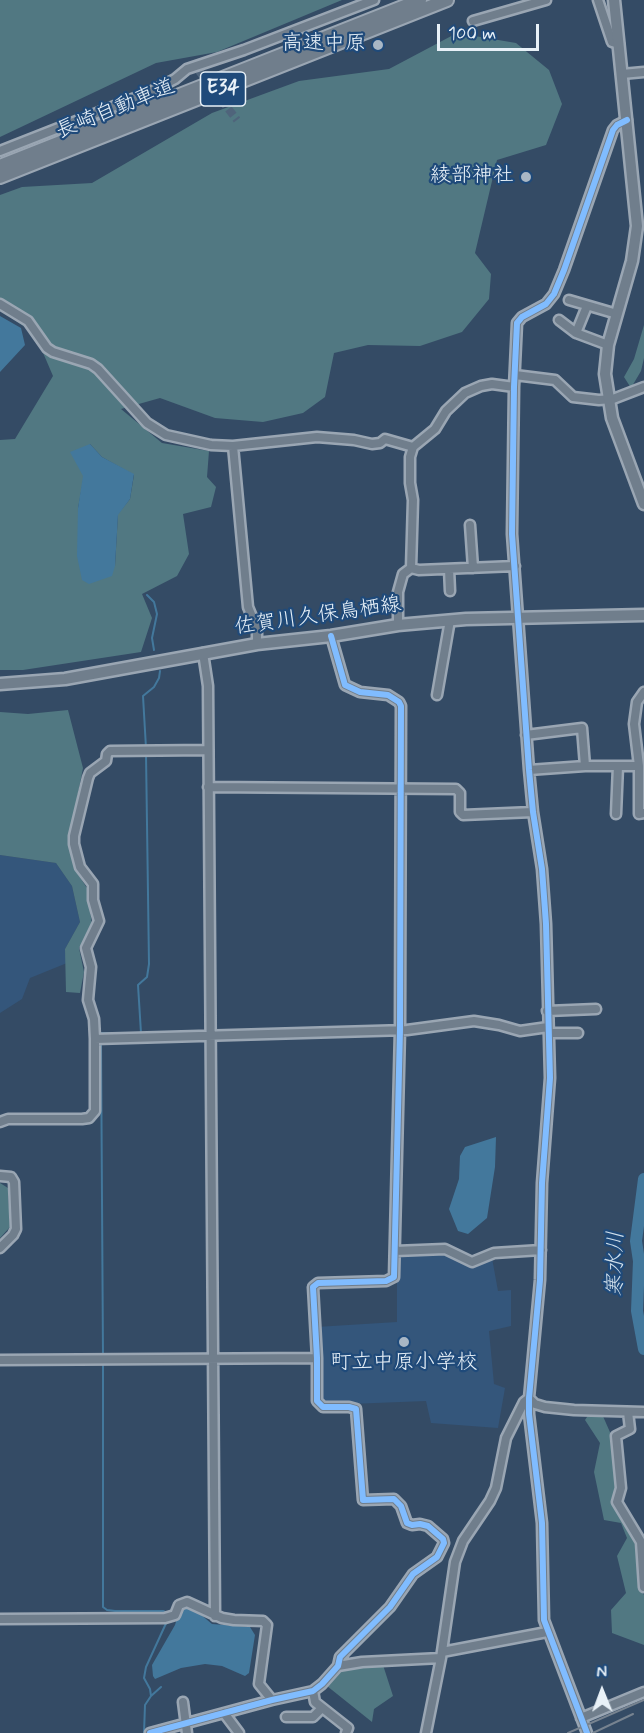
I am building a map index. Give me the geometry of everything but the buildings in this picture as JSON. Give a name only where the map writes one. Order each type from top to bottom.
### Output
[{"type":"highway","name":"長崎自動車道","points":[[0,166],[420,0]]},
{"type":"highway","name":"長崎自動車道","points":[[0,177],[447,0]]},
{"type":"main road","points":[[614,0],[637,226],[632,261],[608,345],[605,374],[612,418],[644,504]]},
{"type":"main road","name":"佐賀川久保鳥栖線","points":[[0,684],[65,680],[257,644],[331,636],[398,625],[450,620],[644,615]]},
{"type":"street","points":[[0,151],[150,92],[175,79],[187,69],[197,68],[374,0]]},
{"type":"street","points":[[473,21],[546,0]]},
{"type":"street","points":[[598,0],[612,42],[619,44]]},
{"type":"street","points":[[622,74],[644,72]]},
{"type":"street","points":[[587,1733],[547,1632],[543,1609],[542,1523],[528,1398],[538,1309],[542,1183],[550,1078],[546,924],[542,869],[529,770],[512,534],[514,387],[517,323],[522,317],[546,304],[554,294],[613,130],[627,120]]},
{"type":"street","points":[[569,300],[617,314]]},
{"type":"street","points":[[0,304],[28,321],[47,348],[53,352],[91,364],[98,369],[138,414],[166,435],[198,444],[233,446],[317,437],[372,444],[380,443],[385,439],[413,447]]},
{"type":"street","points":[[576,333],[587,306]]},
{"type":"street","points":[[559,320],[576,333],[608,345]]},
{"type":"street","points":[[515,375],[555,380],[573,397],[608,400],[644,387]]},
{"type":"street","points":[[411,568],[413,500],[410,483],[410,457],[413,447],[435,429],[446,411],[465,393],[492,384],[514,387]]},
{"type":"street","points":[[233,446],[248,607],[257,629],[257,644]]},
{"type":"street","points":[[470,525],[473,568]]},
{"type":"street","points":[[411,568],[419,570],[515,566]]},
{"type":"street","points":[[398,625],[398,592],[403,574],[411,568]]},
{"type":"street","points":[[449,568],[450,591]]},
{"type":"street","points":[[437,695],[450,620]]},
{"type":"street","points":[[150,1733],[186,1728],[224,1713],[313,1691],[338,1666],[340,1657],[390,1607],[413,1574],[437,1557],[444,1542],[428,1526],[407,1523],[401,1506],[394,1499],[363,1500],[357,1413],[353,1408],[323,1407],[318,1404],[316,1394],[313,1287],[318,1283],[392,1280],[394,1276],[400,1030],[401,706],[388,695],[360,692],[345,685],[331,636]]},
{"type":"street","points":[[203,654],[207,686],[208,750],[215,1616]]},
{"type":"street","points":[[644,692],[637,702],[633,724],[639,766],[639,814],[644,813]]},
{"type":"street","points":[[526,735],[582,728],[585,766]]},
{"type":"street","points":[[0,1122],[8,1119],[82,1119],[93,1116],[100,1039],[88,1000],[91,967],[87,948],[97,928],[98,913],[93,900],[93,884],[80,867],[74,836],[87,778],[90,773],[106,762],[110,751],[208,750]]},
{"type":"street","points":[[529,770],[585,766],[639,766]]},
{"type":"street","points":[[616,814],[618,766]]},
{"type":"street","points":[[208,788],[456,789],[460,793],[460,812],[463,815],[533,812]]},
{"type":"street","points":[[547,1011],[596,1009]]},
{"type":"street","points":[[100,1039],[425,1029],[474,1021],[520,1031],[548,1030],[578,1033]]},
{"type":"street","points":[[0,1176],[11,1177],[14,1182],[16,1228],[13,1235],[0,1248]]},
{"type":"street","points":[[395,1251],[445,1249],[472,1263],[494,1253],[541,1250]]},
{"type":"street","points":[[0,1360],[316,1358]]},
{"type":"street","points":[[528,1398],[535,1404],[545,1407],[644,1412]]},
{"type":"street","points":[[426,1733],[455,1562],[463,1541],[496,1488],[506,1438],[528,1398]]},
{"type":"street","points":[[628,1412],[630,1429],[616,1436],[621,1488],[617,1502],[641,1542],[644,1587]]},
{"type":"street","points":[[0,1619],[169,1617],[179,1605],[187,1602],[194,1603],[215,1616],[234,1620],[263,1621],[267,1625],[259,1683],[272,1700]]},
{"type":"street","points":[[338,1666],[441,1655],[547,1632]]},
{"type":"street","points":[[313,1691],[315,1702],[348,1728],[346,1733]]},
{"type":"street","points":[[580,1718],[644,1692]]},
{"type":"street","points":[[183,1702],[186,1728]]},
{"type":"street","points":[[286,1718],[313,1717],[322,1708]]},
{"type":"street","points":[[224,1713],[239,1733]]},
{"type":"shaded area","points":[[0,316],[21,328],[25,345],[0,372]]},
{"type":"shaded area","points":[[90,444],[102,457],[134,474],[130,499],[118,515],[115,566],[112,576],[89,584],[82,580],[77,556],[78,508],[83,476],[70,452]]},
{"type":"shaded area","points":[[0,855],[56,863],[72,886],[80,922],[65,949],[67,963],[30,978],[22,999],[0,1013]]},
{"type":"shaded area","points":[[496,1137],[495,1167],[487,1218],[468,1234],[458,1231],[449,1209],[459,1179],[460,1156],[465,1147]]},
{"type":"shaded area","name":"町立中原小学校","points":[[443,1252],[473,1268],[492,1258],[498,1291],[511,1290],[511,1326],[489,1331],[494,1384],[505,1388],[498,1428],[431,1423],[426,1401],[324,1405],[318,1399],[316,1327],[397,1322],[397,1254]]},
{"type":"shaded area","points":[[185,1608],[193,1608],[212,1624],[250,1627],[255,1635],[249,1673],[245,1676],[222,1666],[205,1664],[181,1668],[155,1679],[152,1665],[175,1625],[179,1612]]},
{"type":"green space","points":[[0,0],[342,0],[217,52],[156,63],[0,137]]},
{"type":"green space","points":[[457,33],[516,43],[549,70],[562,104],[546,145],[497,160],[475,253],[491,274],[489,299],[462,332],[420,346],[368,345],[334,353],[325,397],[303,413],[263,422],[215,418],[160,398],[121,409],[162,443],[209,451],[207,477],[216,487],[211,507],[183,514],[189,554],[177,576],[142,594],[152,618],[141,652],[23,670],[0,670],[0,440],[15,439],[53,376],[35,334],[0,310],[0,195],[22,187],[92,183],[212,113],[299,81],[389,69]],"holes":[[[90,444],[102,457],[134,475],[130,499],[118,514],[115,566],[78,508]]]},
{"type":"green space","points":[[644,325],[644,358],[641,371],[631,388],[624,377],[634,359]]},
{"type":"green space","points":[[68,710],[83,768],[69,840],[77,873],[87,888],[92,925],[79,948],[84,972],[80,993],[66,992],[65,949],[80,922],[72,886],[56,863],[0,855],[0,712],[28,714]]},
{"type":"green space","points":[[0,1183],[8,1188],[10,1227],[0,1238]]},
{"type":"green space","points":[[589,1414],[602,1414],[613,1439],[617,1489],[614,1502],[638,1543],[639,1586],[644,1595],[644,1645],[612,1633],[611,1610],[626,1593],[617,1556],[627,1538],[621,1523],[604,1520],[594,1472],[600,1443],[585,1420]]},
{"type":"green space","points":[[383,1665],[393,1696],[374,1709],[372,1722],[327,1686],[341,1669]]},
{"type":"waterway","points":[[147,595],[154,602],[157,614],[152,638],[154,650]]},
{"type":"waterway","points":[[146,748],[143,696],[154,687],[160,671]]},
{"type":"waterway","points":[[101,1036],[101,1033],[141,1033],[138,985],[147,977],[149,964],[146,754]]},
{"type":"waterway","points":[[101,1041],[103,1357]]},
{"type":"waterway","name":"寒水川","points":[[644,1179],[636,1241],[639,1261],[637,1311],[644,1349]]},
{"type":"waterway","points":[[103,1362],[103,1607],[115,1611],[163,1611],[168,1613]]},
{"type":"waterway","points":[[151,1696],[144,1678],[146,1667],[168,1619]]},
{"type":"waterway","points":[[144,1733],[145,1705],[161,1687]]},
{"type":"tunnel","points":[[199,71],[237,120]]},
{"type":"railway","points":[[568,1733],[644,1700]]},
{"type":"railway","points":[[593,1733],[633,1714]]},
{"type":"cycle path","points":[[587,1733],[544,1620],[542,1523],[529,1414],[540,1280],[542,1183],[550,1078],[546,924],[542,869],[529,770],[512,534],[514,387],[517,323],[522,317],[546,304],[554,294],[613,130],[627,120]]},
{"type":"cycle path","points":[[150,1733],[313,1691],[338,1666],[340,1657],[390,1607],[413,1574],[437,1557],[444,1543],[443,1539],[428,1526],[407,1523],[401,1506],[394,1499],[363,1500],[356,1409],[323,1407],[317,1401],[313,1287],[318,1283],[386,1281],[394,1277],[400,1030],[401,706],[388,695],[360,692],[345,685],[331,636]]},
{"type":"place","name":"高速中原","points":[[378,45]]},
{"type":"place","name":"綾部神社","points":[[526,177]]},
{"type":"place","name":"町立中原小学校","points":[[404,1342]]}]
